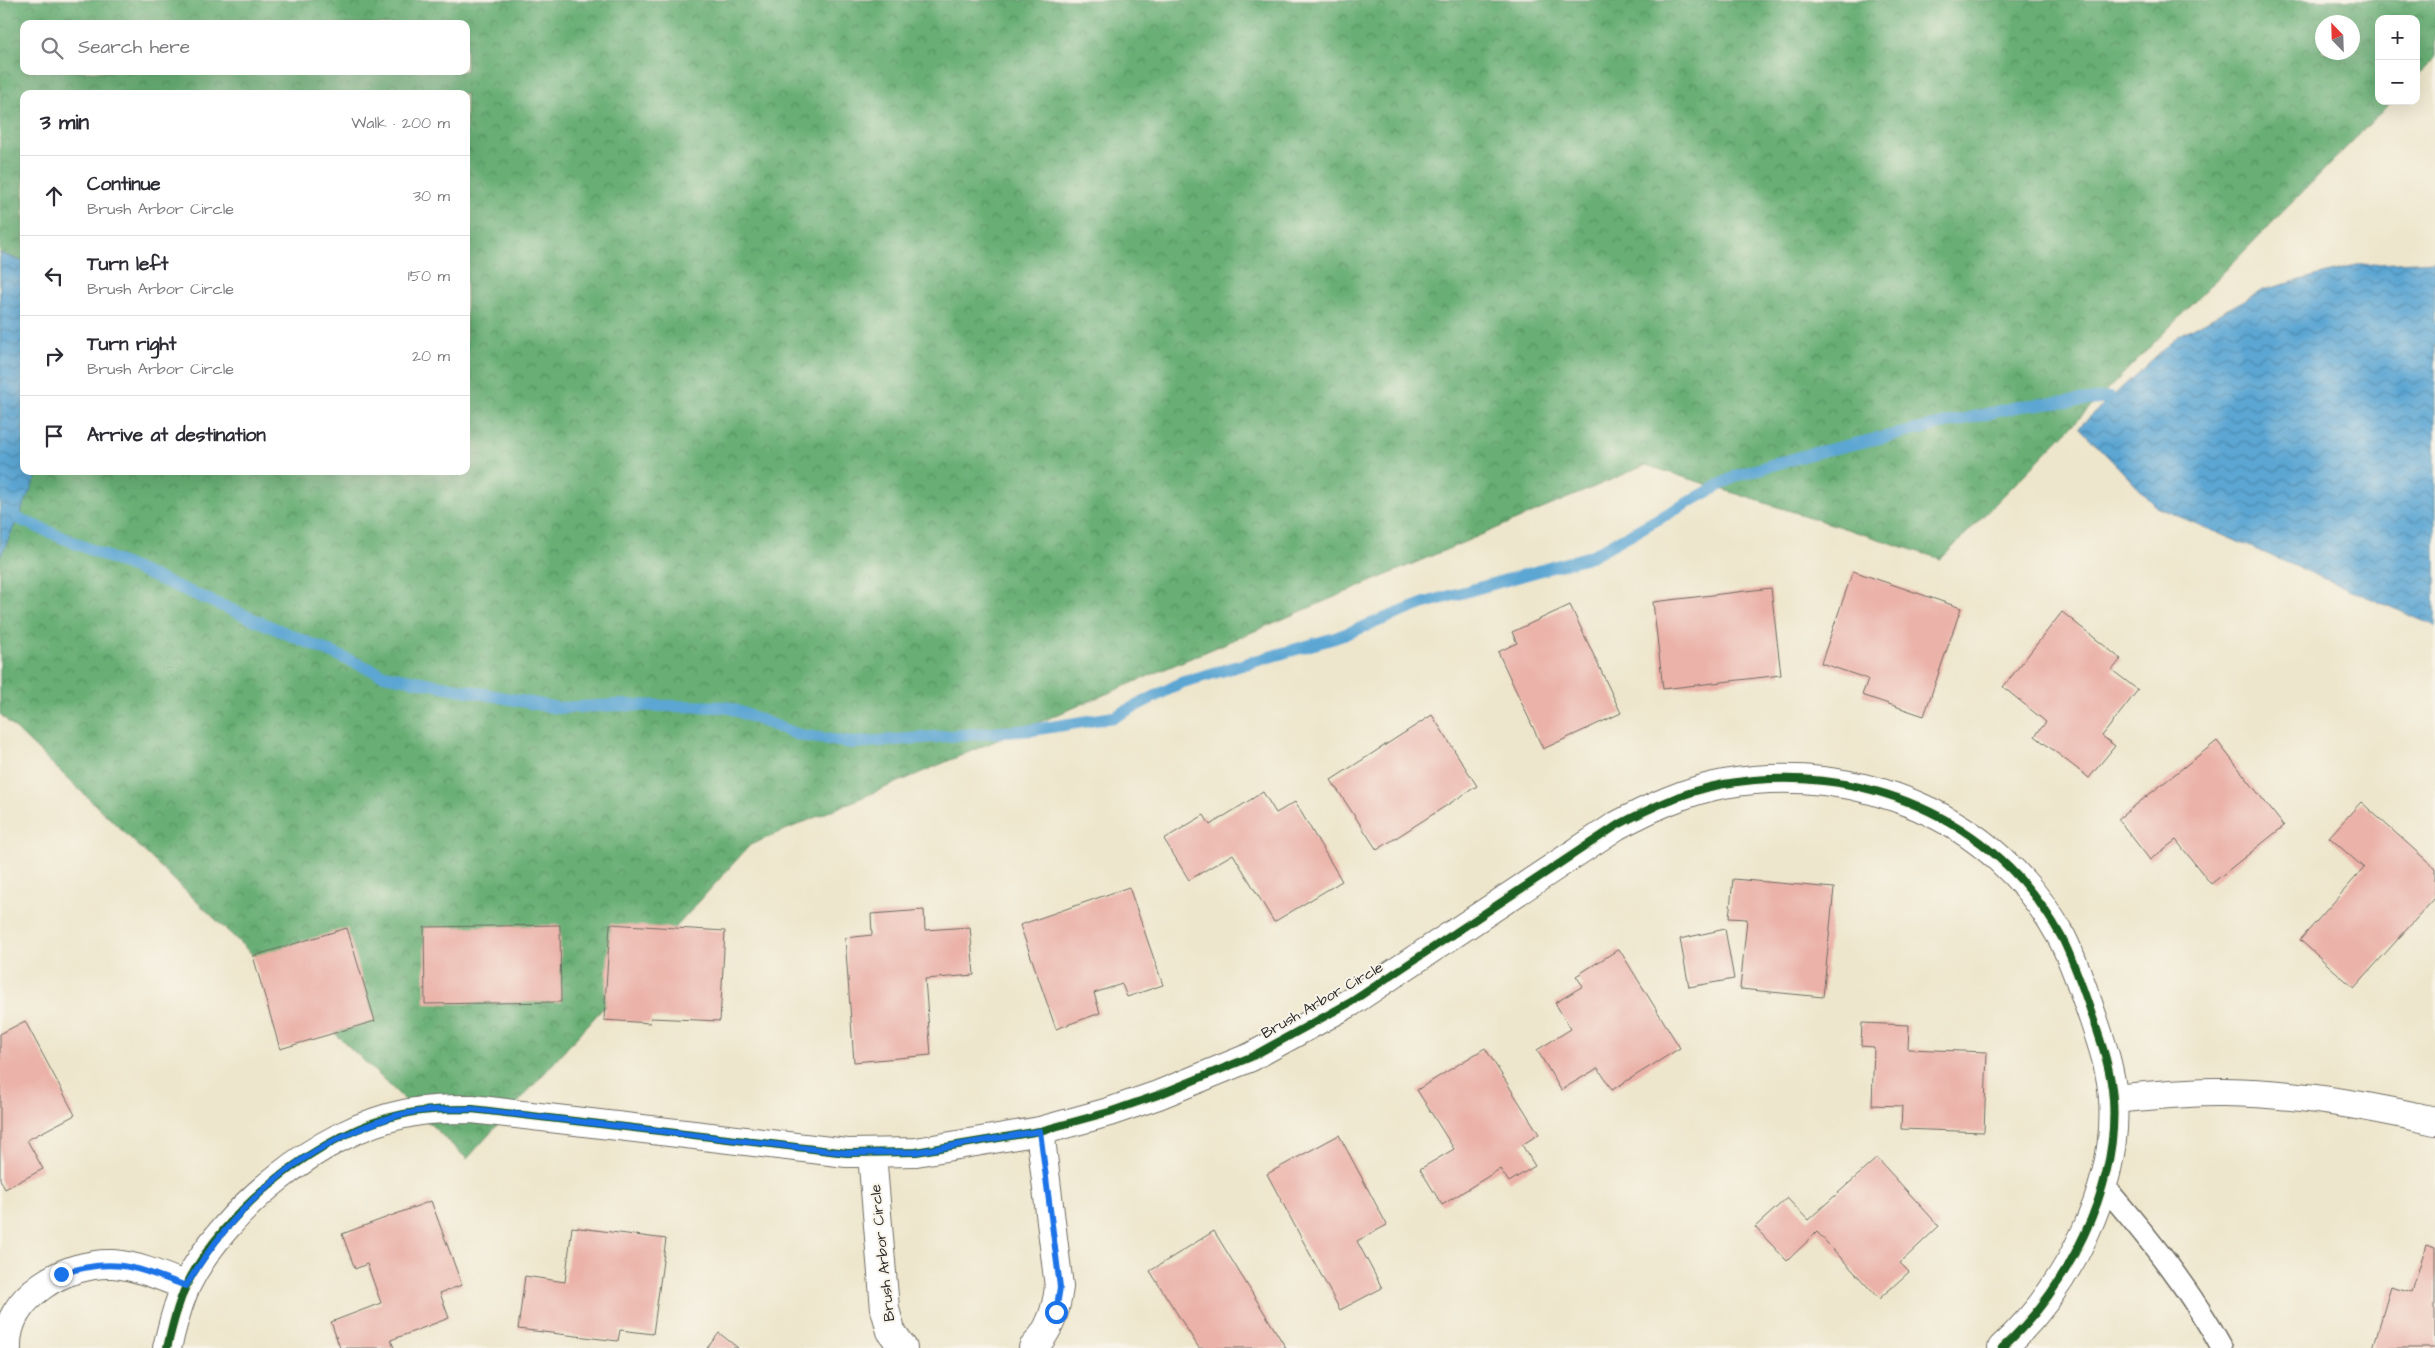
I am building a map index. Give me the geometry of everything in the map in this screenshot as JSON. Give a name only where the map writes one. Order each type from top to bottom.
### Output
[{"type":"street","name":"Brush Arbor Circle","points":[[167,1348],[186,1286],[206,1252],[264,1189],[299,1161],[340,1137],[402,1114],[433,1109],[472,1109],[775,1146],[872,1154],[916,1152],[1040,1131],[1150,1098],[1251,1057],[1351,1002],[1616,826],[1648,809],[1684,794],[1722,784],[1766,779],[1810,779],[1873,789],[1921,807],[1955,824],[1990,849],[2020,880],[2044,909],[2062,938],[2076,970],[2096,1026],[2109,1073],[2113,1099],[2113,1134],[2098,1204],[2068,1265],[2041,1307],[2020,1332],[2002,1348]]},
{"type":"street","points":[[2113,1099],[2222,1092],[2282,1095],[2346,1103],[2435,1122]]},
{"type":"street","points":[[1033,1348],[1043,1337],[1056,1312],[1060,1287],[1040,1131]]},
{"type":"street","name":"Brush Arbor Circle","points":[[872,1154],[886,1309],[891,1331],[903,1348]]},
{"type":"street","points":[[7,1348],[12,1321],[24,1302],[43,1285],[70,1271],[95,1264],[113,1264],[134,1267],[186,1286]]},
{"type":"lane","points":[[2103,1185],[2145,1234],[2199,1309],[2222,1348]]},
{"type":"green space","points":[[0,0],[2435,0],[2435,58],[2420,73],[2420,15],[2375,15],[2375,105],[2388,105],[1941,559],[1646,465],[750,845],[467,1159],[0,714]]},
{"type":"water","points":[[0,253],[20,260],[20,475],[37,475],[0,558]]},
{"type":"water","points":[[2435,261],[2435,626],[2157,507],[2079,427],[2178,336],[2263,290],[2357,265]]},
{"type":"building","points":[[1853,571],[1961,608],[1924,716],[1862,695],[1868,679],[1821,663]]},
{"type":"building","points":[[1771,588],[1781,675],[1663,689],[1653,602]]},
{"type":"building","points":[[1570,605],[1621,713],[1543,749],[1498,652],[1517,643],[1512,632]]},
{"type":"building","points":[[2062,612],[2121,659],[2112,670],[2138,690],[2102,736],[2115,746],[2089,778],[2035,736],[2046,722],[2003,687]]},
{"type":"building","points":[[1432,715],[1477,786],[1377,850],[1331,780]]},
{"type":"building","points":[[2217,741],[2284,826],[2211,884],[2176,840],[2150,860],[2118,819]]},
{"type":"building","points":[[1263,792],[1276,813],[1295,802],[1342,881],[1274,922],[1233,854],[1189,880],[1164,839],[1204,815],[1210,825]]},
{"type":"building","points":[[2361,802],[2435,868],[2435,898],[2354,988],[2300,940],[2364,868],[2329,837]]},
{"type":"building","points":[[1733,879],[1834,888],[1823,997],[1740,989],[1747,919],[1729,918]]},
{"type":"building","points":[[1129,887],[1163,985],[1127,997],[1122,984],[1094,993],[1100,1013],[1056,1029],[1020,925]]},
{"type":"building","points":[[924,910],[925,930],[970,927],[974,975],[925,979],[931,1055],[854,1062],[845,938],[872,935],[871,914]]},
{"type":"building","points":[[610,924],[725,931],[720,1021],[651,1018],[650,1023],[604,1020]]},
{"type":"building","points":[[560,925],[561,1002],[425,1004],[424,927]]},
{"type":"building","points":[[347,928],[375,1021],[280,1049],[253,956]]},
{"type":"building","points":[[1725,929],[1734,979],[1689,987],[1680,939]]},
{"type":"building","points":[[1619,949],[1680,1048],[1612,1090],[1598,1068],[1561,1090],[1537,1050],[1571,1029],[1555,1003],[1583,986],[1576,976]]},
{"type":"building","points":[[25,1021],[75,1115],[27,1140],[43,1169],[5,1189],[0,1179],[0,1034]]},
{"type":"building","points":[[1862,1023],[1909,1025],[1908,1049],[1987,1052],[1984,1132],[1901,1129],[1902,1106],[1872,1105],[1874,1047],[1861,1046]]},
{"type":"building","points":[[1485,1048],[1539,1134],[1522,1145],[1535,1166],[1509,1182],[1500,1169],[1442,1205],[1420,1169],[1454,1149],[1417,1090]]},
{"type":"building","points":[[1339,1135],[1387,1225],[1357,1241],[1382,1288],[1340,1310],[1267,1174]]},
{"type":"building","points":[[1877,1158],[1939,1226],[1900,1263],[1909,1272],[1879,1299],[1817,1232],[1787,1261],[1755,1227],[1787,1198],[1808,1220]]},
{"type":"building","points":[[431,1201],[462,1285],[440,1293],[449,1318],[391,1340],[394,1348],[340,1348],[331,1322],[381,1303],[367,1264],[355,1269],[342,1234]]},
{"type":"building","points":[[572,1227],[666,1239],[653,1334],[620,1330],[618,1341],[518,1329],[525,1276],[565,1282]]},
{"type":"building","points":[[1214,1231],[1286,1348],[1199,1348],[1150,1271]]},
{"type":"building","points":[[2426,1245],[2435,1248],[2435,1348],[2373,1348],[2391,1286],[2412,1292]]},
{"type":"building","points":[[719,1333],[738,1348],[707,1348]]},
{"type":"waterway","points":[[19,519],[384,675],[558,708],[618,705],[727,707],[799,735],[852,743],[1032,730],[1114,717],[1183,682],[1335,638],[1422,604],[1591,556],[1738,475],[1810,454],[2021,406],[2110,398]]},
{"type":"cycle path","points":[[167,1348],[177,1309],[186,1286],[202,1258],[224,1230],[249,1203],[308,1156],[340,1137],[373,1123],[421,1111],[472,1109],[847,1153],[916,1152],[1040,1131],[1109,1112],[1158,1095],[1251,1057],[1351,1002],[1616,826],[1642,813],[1668,801],[1710,787],[1774,779],[1824,781],[1872,790],[1918,806],[1961,829],[2000,859],[2034,895],[2062,938],[2073,963],[2100,1040],[2112,1087],[2113,1133],[2107,1167],[2098,1201],[2084,1235],[2067,1267],[2048,1297],[2026,1324],[2002,1348]]},
{"type":"route","points":[[61,1274],[95,1264],[113,1264],[134,1267],[186,1286],[206,1252],[235,1219],[264,1189],[299,1161],[340,1137],[376,1122],[402,1114],[433,1109],[472,1109],[775,1146],[872,1154],[916,1152],[1040,1131],[1060,1287],[1056,1312]]}]
